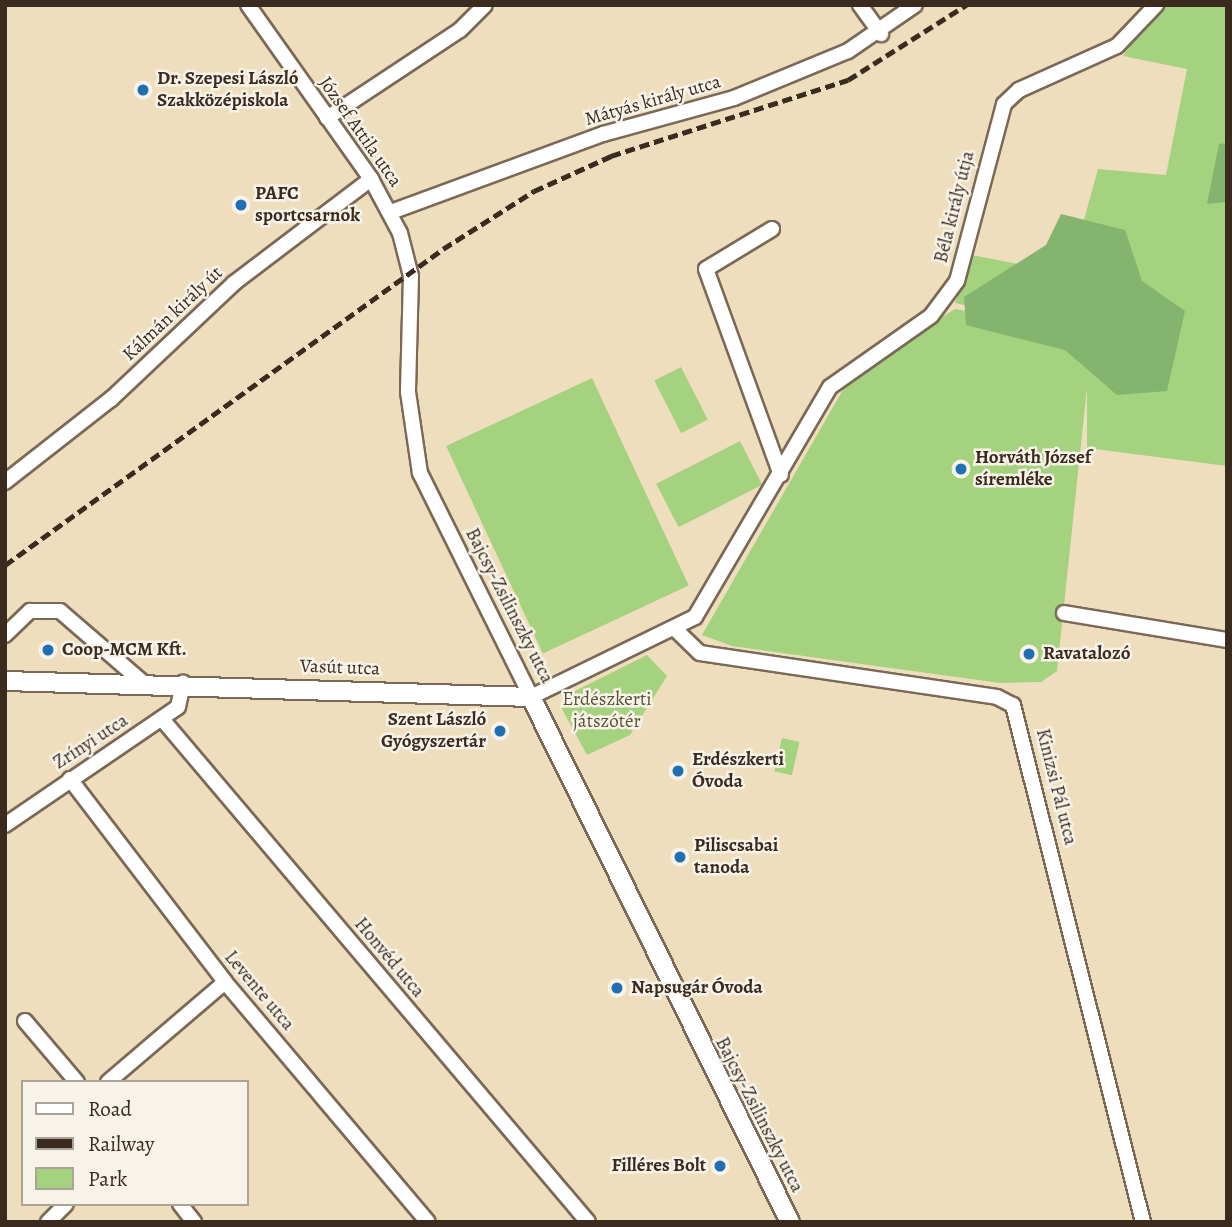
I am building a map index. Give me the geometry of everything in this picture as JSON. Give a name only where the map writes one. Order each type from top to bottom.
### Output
[{"type":"street","name":"József Attila utca","points":[[248,5],[371,179],[391,212]]},
{"type":"street","points":[[327,118],[460,30],[485,5]]},
{"type":"street","points":[[860,5],[880,34]]},
{"type":"street","name":"Mátyás király utca","points":[[391,212],[592,138],[734,98],[880,34],[915,5]]},
{"type":"street","name":"Béla király útja","points":[[531,697],[676,630],[709,600],[830,387],[931,316],[951,290],[1004,104],[1018,90],[1117,46],[1156,5]]},
{"type":"street","name":"Kálmán király út","points":[[5,482],[111,399],[234,283],[371,179]]},
{"type":"street","name":"Bajcsy-Zsilinszky utca","points":[[391,212],[411,276],[408,392],[420,473],[790,1222]]},
{"type":"street","points":[[772,229],[706,269],[780,475]]},
{"type":"street","points":[[5,635],[30,611],[60,611],[148,686]]},
{"type":"street","points":[[1064,613],[1227,640]]},
{"type":"street","name":"Kinizsi Pál utca","points":[[676,630],[700,653],[997,697],[1013,705],[1143,1222]]},
{"type":"street","name":"Vasút utca","points":[[5,681],[148,686],[183,683],[531,697]]},
{"type":"street","name":"Zrínyi utca","points":[[5,825],[178,707],[183,683]]},
{"type":"street","name":"Honvéd utca","points":[[162,719],[588,1222]]},
{"type":"street","name":"Levente utca","points":[[69,779],[225,982],[428,1222]]},
{"type":"street","points":[[110,1080],[225,982]]},
{"type":"street","points":[[25,1021],[75,1080]]},
{"type":"street","points":[[48,1222],[64,1206]]},
{"type":"street","points":[[182,1206],[194,1222]]},
{"type":"green space","points":[[1158,5],[1227,5],[1227,466],[1087,448],[1087,388],[1057,671],[1041,682],[1000,683],[732,646],[702,635],[852,374],[955,309],[1061,328],[955,303],[972,255],[1069,274],[1098,169],[1166,175],[1187,69],[1123,56]]},
{"type":"green space","points":[[1227,143],[1227,202],[1207,204],[1219,144]]},
{"type":"green space","points":[[1061,214],[1125,230],[1142,281],[1185,311],[1167,391],[1117,395],[1065,350],[966,325],[964,297],[1046,245]]},
{"type":"green space","points":[[681,367],[708,420],[681,433],[654,381]]},
{"type":"green space","points":[[592,378],[689,586],[543,654],[446,446]]},
{"type":"green space","points":[[740,441],[762,485],[678,527],[656,484]]},
{"type":"green space","name":"Erdészkerti játszótér","points":[[647,655],[667,676],[630,735],[587,755],[562,709],[565,696]]},
{"type":"green space","points":[[782,738],[800,742],[792,775],[774,771]]},
{"type":"railway","points":[[5,565],[443,249],[534,191],[611,156],[848,80],[966,5]]},
{"type":"place","name":"Dr. Szepesi László Szakközépiskola","points":[[143,90]]},
{"type":"place","name":"PAFC sportcsarnok","points":[[241,205]]},
{"type":"place","name":"Horváth József síremléke","points":[[961,469]]},
{"type":"place","name":"Coop-MCM Kft.","points":[[48,650]]},
{"type":"place","name":"Ravatalozó","points":[[1029,654]]},
{"type":"place","name":"Szent László Gyógyszertár","points":[[500,731]]},
{"type":"place","name":"Erdészkerti Óvoda","points":[[678,771]]},
{"type":"place","name":"Piliscsabai tanoda","points":[[680,857]]},
{"type":"place","name":"Napsugár Óvoda","points":[[617,988]]},
{"type":"place","name":"Filléres Bolt","points":[[720,1166]]}]
